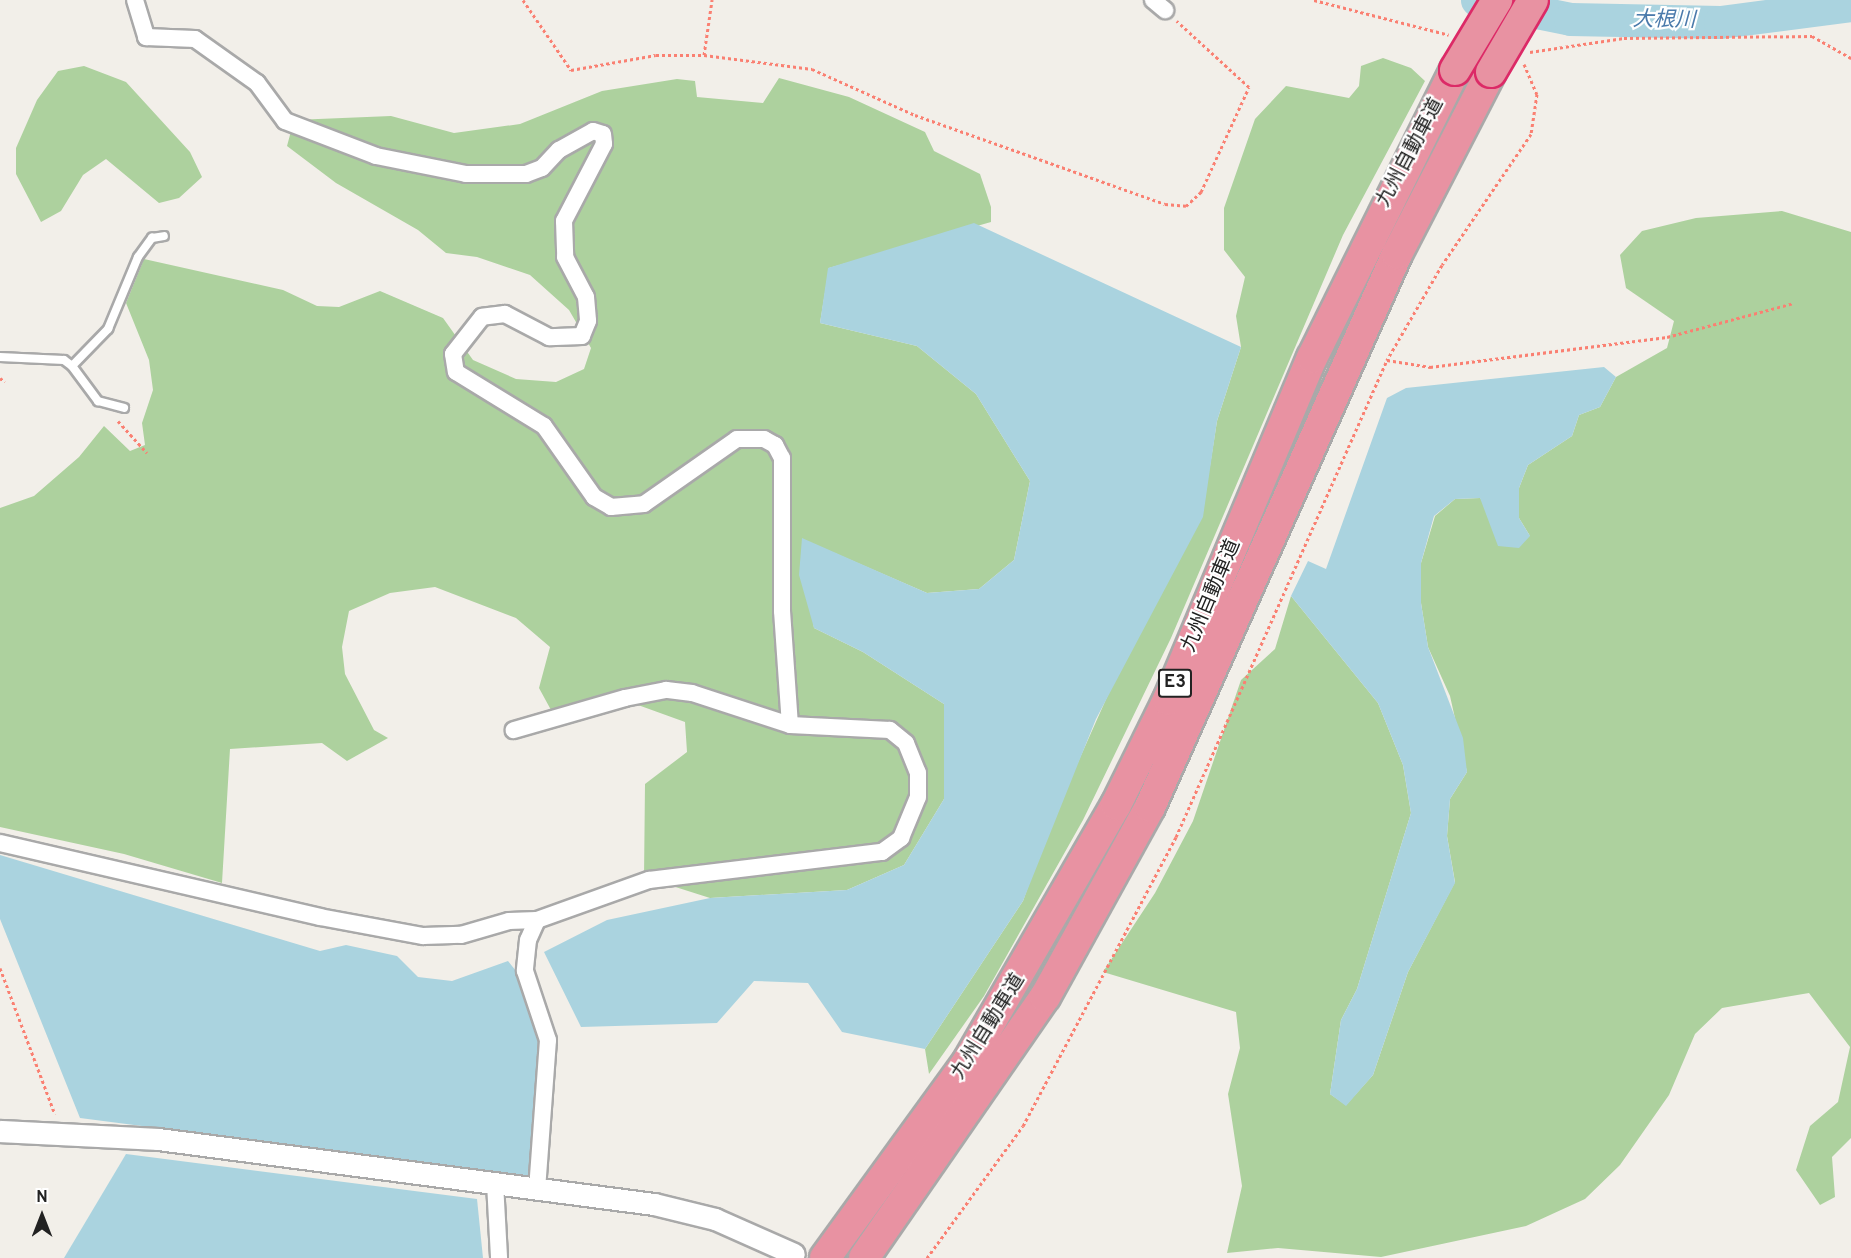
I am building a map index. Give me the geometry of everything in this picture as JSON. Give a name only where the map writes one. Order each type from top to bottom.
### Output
[{"type":"highway","name":"九州自動車道","points":[[825,1258],[968,1061],[1116,805],[1173,689],[1312,358],[1455,70],[1497,0]]},
{"type":"highway","name":"九州自動車道","points":[[864,1258],[1045,997],[1150,807],[1397,254],[1491,72],[1533,0]]},
{"type":"street","points":[[135,0],[146,37],[195,39],[257,83],[285,121],[376,156],[466,174],[526,174],[542,168],[559,150],[593,131],[603,134],[604,144],[564,221],[565,258],[586,297],[588,321],[582,336],[549,337],[506,314],[482,317],[453,354],[456,372],[544,426],[594,497],[611,507],[644,504],[737,439],[764,439],[775,446],[782,458],[782,611],[790,725]]},
{"type":"street","points":[[0,843],[423,936],[461,935],[510,921],[537,920],[649,880],[848,861],[882,852],[900,838],[918,797],[918,773],[906,743],[891,730],[790,725],[692,693],[666,690],[513,730]]},
{"type":"street","points":[[537,920],[528,940],[525,971],[548,1041],[537,1189]]},
{"type":"street","points":[[0,1131],[62,1132],[158,1139],[685,1210],[794,1254]]},
{"type":"street","points":[[495,1184],[499,1258]]},
{"type":"lane","points":[[72,366],[108,328],[138,257],[152,238],[164,236]]},
{"type":"lane","points":[[0,357],[64,360],[72,366],[98,401],[111,409],[124,408]]},
{"type":"path","points":[[523,0],[549,33],[561,63],[571,69],[656,56],[704,55],[812,69],[915,115],[1164,204],[1186,206],[1201,192],[1249,87],[1159,5]]},
{"type":"path","points":[[704,55],[712,0]]},
{"type":"path","points":[[1314,0],[1456,37]]},
{"type":"path","points":[[1794,303],[1656,339],[1430,368],[1387,360],[1442,265],[1531,134],[1538,93],[1519,54],[1624,38],[1812,36],[1851,58]]},
{"type":"path","points":[[0,378],[5,382]]},
{"type":"path","points":[[111,409],[147,453]]},
{"type":"path","points":[[0,968],[62,1132]]},
{"type":"green space","points":[[1383,58],[1411,68],[1425,81],[1343,235],[1171,638],[1083,820],[984,996],[929,1074],[925,1049],[1023,901],[1050,825],[1210,466],[1217,421],[1241,347],[1236,316],[1245,277],[1224,250],[1224,208],[1255,119],[1286,86],[1349,98],[1359,86],[1361,66]]},
{"type":"green space","points":[[84,66],[126,82],[190,152],[202,177],[179,198],[159,203],[106,159],[83,175],[61,211],[41,222],[16,174],[16,148],[37,100],[58,71]]},
{"type":"green space","points":[[779,78],[849,97],[925,132],[934,151],[980,174],[991,207],[991,222],[829,268],[820,323],[917,346],[976,394],[1030,481],[1014,560],[979,589],[927,593],[802,539],[814,628],[863,652],[944,704],[944,799],[904,865],[847,890],[710,898],[644,877],[645,784],[687,752],[685,722],[638,705],[551,710],[539,688],[550,647],[516,618],[435,587],[390,593],[349,611],[342,647],[345,674],[374,730],[388,738],[347,761],[322,743],[230,749],[222,883],[124,854],[0,827],[0,508],[34,496],[79,457],[104,426],[130,451],[145,445],[142,423],[153,390],[149,360],[126,303],[144,259],[283,290],[317,306],[339,307],[380,291],[443,318],[473,360],[516,379],[556,382],[584,369],[591,348],[569,310],[530,275],[477,257],[446,253],[418,230],[336,183],[287,146],[294,120],[391,116],[454,133],[520,124],[602,91],[677,79],[695,81],[697,97],[763,103]]},
{"type":"green space","points":[[1782,211],[1851,232],[1851,1138],[1832,1157],[1835,1197],[1820,1205],[1796,1170],[1810,1126],[1838,1102],[1850,1047],[1809,993],[1722,1008],[1695,1034],[1669,1095],[1620,1165],[1585,1199],[1526,1226],[1381,1257],[1278,1248],[1227,1253],[1242,1186],[1228,1094],[1240,1048],[1236,1012],[1103,972],[1155,893],[1193,821],[1241,680],[1275,649],[1291,596],[1378,703],[1403,765],[1411,813],[1357,989],[1341,1020],[1330,1094],[1346,1105],[1373,1075],[1408,972],[1455,882],[1447,836],[1450,799],[1467,772],[1450,696],[1428,647],[1421,603],[1421,563],[1435,516],[1455,499],[1480,498],[1530,536],[1519,518],[1519,488],[1528,465],[1572,436],[1579,415],[1600,407],[1616,377],[1667,348],[1674,321],[1626,288],[1620,255],[1642,231],[1696,218]]},
{"type":"water","points":[[974,223],[1241,347],[1217,421],[1203,517],[1096,719],[1023,901],[925,1049],[842,1032],[808,983],[754,981],[717,1023],[581,1027],[544,952],[607,920],[710,898],[847,890],[904,865],[944,799],[944,704],[863,652],[814,628],[799,575],[802,538],[927,593],[979,589],[1014,560],[1030,481],[976,394],[917,346],[820,323],[828,268]]},
{"type":"water","points":[[1604,367],[1616,377],[1600,407],[1579,415],[1572,436],[1528,465],[1519,488],[1519,518],[1530,536],[1519,548],[1498,546],[1480,498],[1455,499],[1434,516],[1421,563],[1421,603],[1428,647],[1463,738],[1467,772],[1450,799],[1447,836],[1455,883],[1408,972],[1373,1075],[1346,1106],[1330,1094],[1341,1020],[1357,989],[1411,813],[1403,765],[1378,703],[1291,596],[1308,561],[1326,569],[1387,398],[1406,388]]},
{"type":"water","points":[[0,855],[320,951],[346,945],[397,956],[418,977],[452,981],[508,961],[516,971],[540,1044],[528,1176],[80,1118],[0,919]]},
{"type":"water","points":[[126,1154],[477,1199],[483,1258],[64,1258]]},
{"type":"waterway","name":"大根川","points":[[1477,0],[1570,19],[1720,22],[1851,5]]}]
